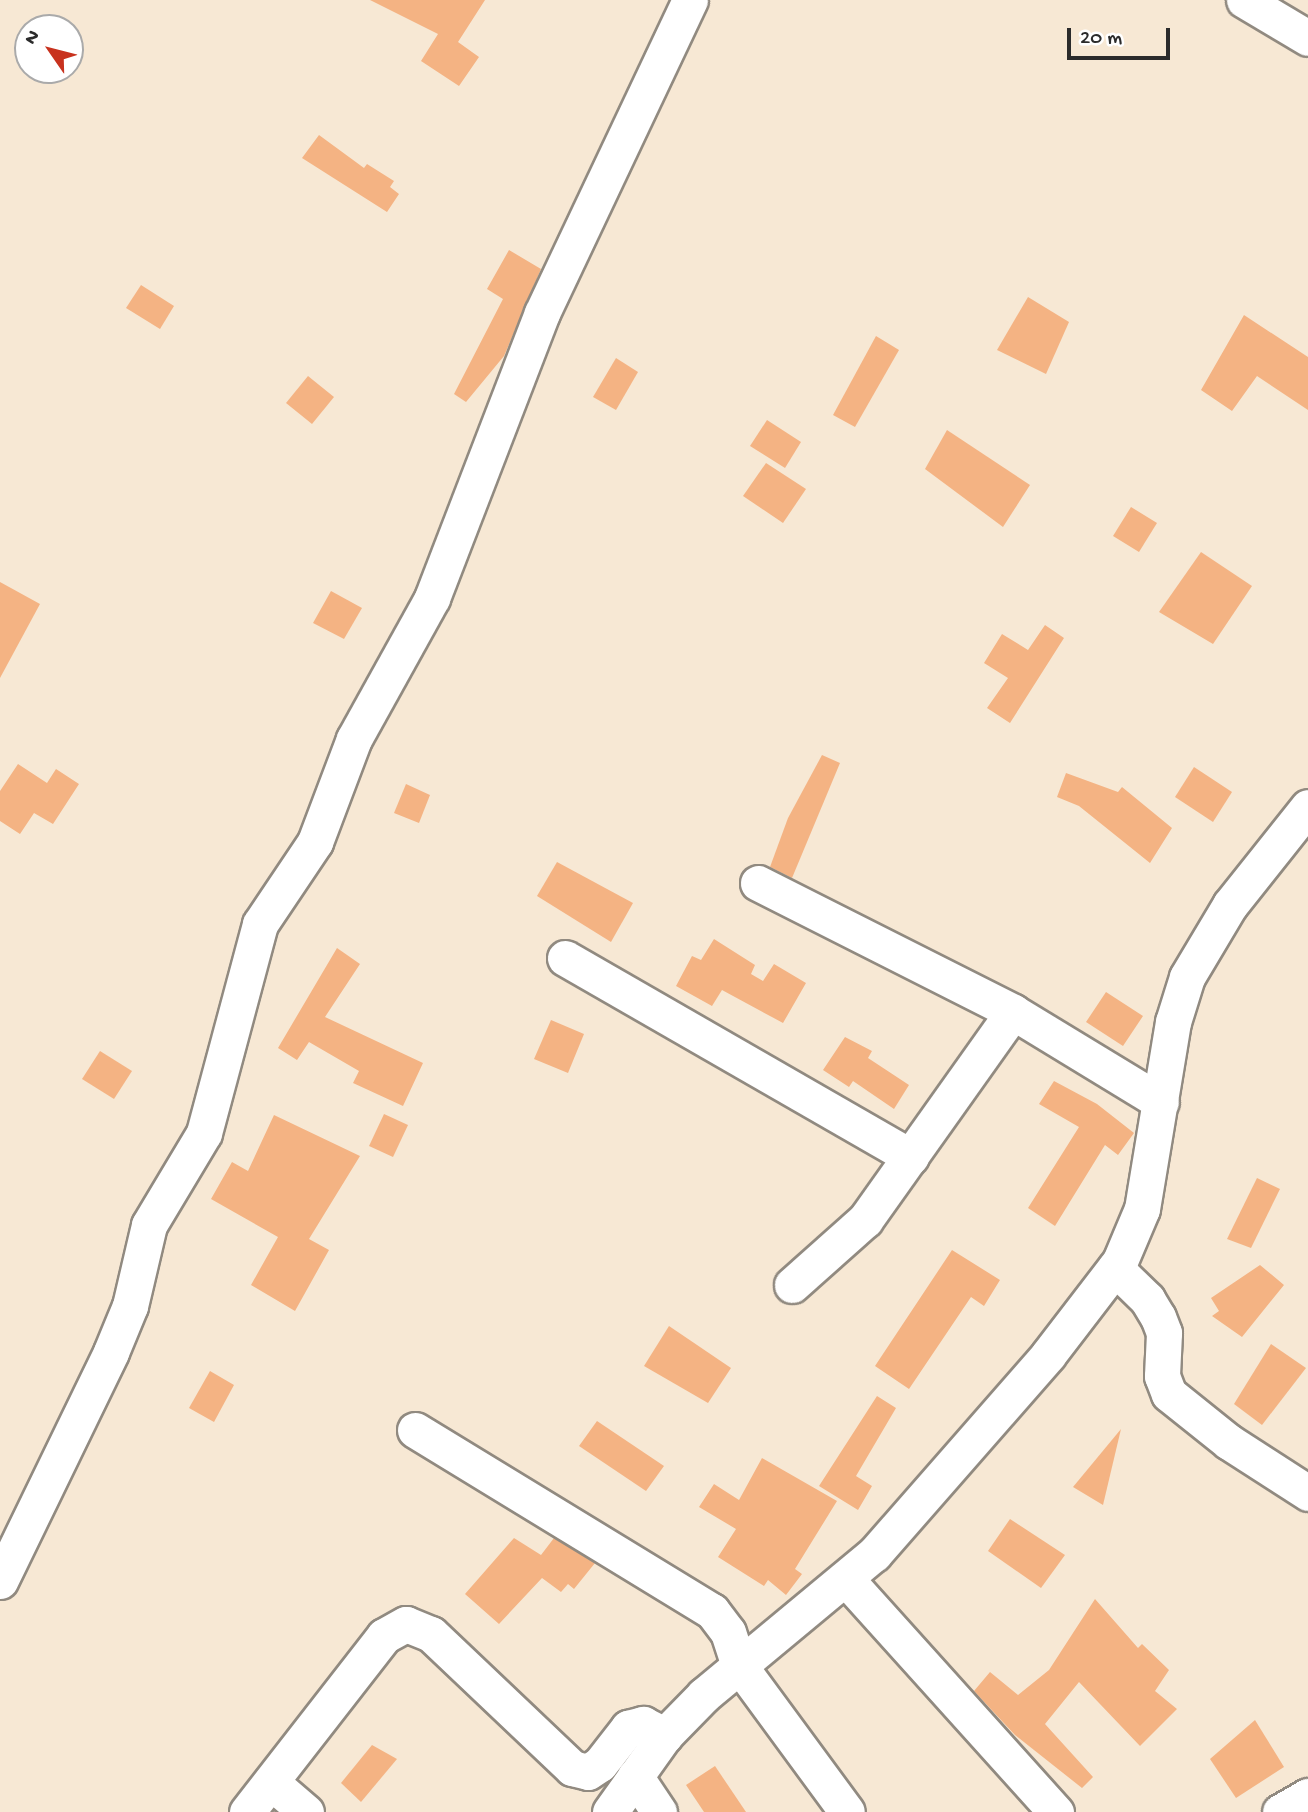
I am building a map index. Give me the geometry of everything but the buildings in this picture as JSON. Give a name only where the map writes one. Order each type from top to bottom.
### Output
[{"type":"street","points":[[0,1581],[111,1352],[130,1306],[149,1225],[204,1133],[260,924],[315,842],[354,739],[432,598],[542,313],[690,0]]},
{"type":"street","points":[[1244,0],[1308,38]]},
{"type":"street","points":[[610,1812],[665,1735],[739,1665],[874,1554],[1048,1355],[1115,1268],[1142,1209],[1173,1022],[1187,978],[1230,905],[1308,807]]},
{"type":"street","points":[[758,883],[1013,1012],[1161,1102]]},
{"type":"street","points":[[565,958],[911,1157]]},
{"type":"street","points":[[792,1285],[865,1220],[1013,1012]]},
{"type":"street","points":[[1115,1268],[1147,1299],[1158,1317],[1164,1334],[1162,1376],[1169,1394],[1229,1442],[1308,1493]]},
{"type":"street","points":[[415,1430],[712,1611],[728,1632],[739,1665],[847,1812]]},
{"type":"street","points":[[846,1579],[1056,1812]]},
{"type":"street","points":[[247,1812],[384,1636],[406,1624],[431,1634],[572,1768],[588,1772],[600,1764],[628,1728],[643,1724],[665,1735]]},
{"type":"street","points":[[635,1776],[659,1812]]},
{"type":"street","points":[[271,1782],[306,1812]]},
{"type":"street","points":[[1280,1812],[1308,1796]]}]
